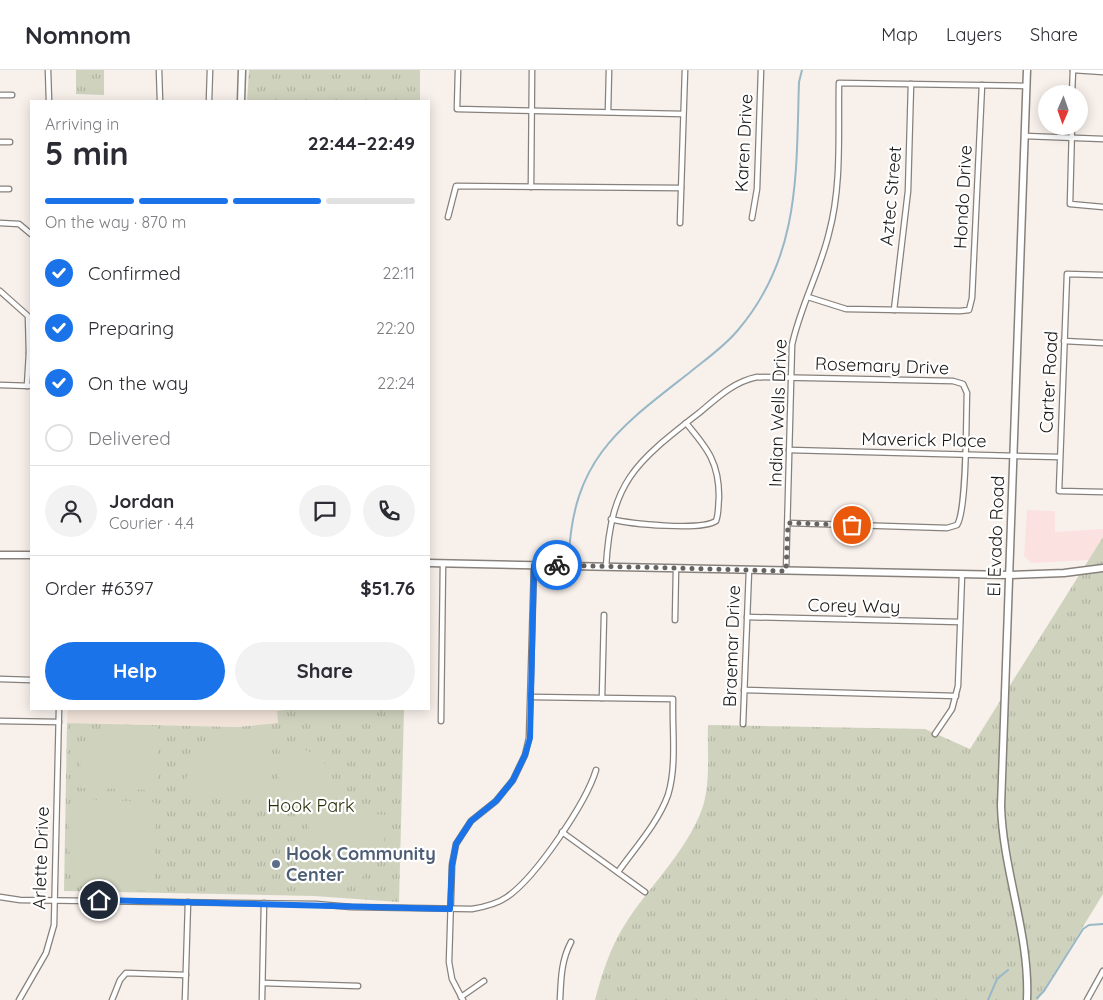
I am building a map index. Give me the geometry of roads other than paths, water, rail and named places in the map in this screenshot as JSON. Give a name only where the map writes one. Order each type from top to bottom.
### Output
[{"type":"main road","points":[[241,100],[242,70]]},
{"type":"main road","name":"El Evado Road","points":[[1027,70],[1001,819],[1006,856],[1025,949],[1027,1000]]},
{"type":"main road","points":[[0,554],[30,555]]},
{"type":"main road","points":[[430,563],[1009,575],[1064,573],[1103,568]]},
{"type":"street","points":[[48,70],[48,100]]},
{"type":"street","points":[[159,70],[160,100]]},
{"type":"street","points":[[209,100],[210,70]]},
{"type":"street","points":[[458,70],[457,109],[684,114]]},
{"type":"street","points":[[531,187],[530,111],[532,70]]},
{"type":"street","points":[[608,112],[609,70]]},
{"type":"street","points":[[680,224],[685,70]]},
{"type":"street","name":"Karen Drive","points":[[752,218],[756,189],[761,70]]},
{"type":"street","points":[[1072,85],[1073,70],[1103,72]]},
{"type":"street","name":"Indian Wells Drive","points":[[786,571],[793,337],[797,321],[820,266],[836,198],[839,83],[910,84]]},
{"type":"street","points":[[910,84],[1027,86]]},
{"type":"street","name":"Aztec Street","points":[[894,310],[908,191],[910,84]]},
{"type":"street","name":"Hondo Drive","points":[[894,310],[969,310],[972,298],[982,85]]},
{"type":"street","points":[[0,95],[12,95]]},
{"type":"street","points":[[1071,135],[1070,204],[1103,207]]},
{"type":"street","points":[[1025,136],[1103,139]]},
{"type":"street","points":[[0,142],[10,142]]},
{"type":"street","points":[[448,216],[456,186],[681,188]]},
{"type":"street","points":[[0,189],[9,189]]},
{"type":"street","points":[[0,223],[19,224],[30,233]]},
{"type":"street","name":"Carter Road","points":[[1103,275],[1067,274],[1059,457],[1059,491],[1103,492]]},
{"type":"street","points":[[0,290],[28,316],[30,353],[29,386],[0,385]]},
{"type":"street","points":[[808,297],[846,309],[894,310]]},
{"type":"street","points":[[1064,341],[1103,343]]},
{"type":"street","name":"Rosemary Drive","points":[[606,566],[611,519],[623,487],[634,471],[652,451],[686,423],[733,386],[745,380],[757,377],[953,381],[963,384],[967,393],[965,455]]},
{"type":"street","points":[[611,519],[630,524],[704,525],[716,521],[719,491],[717,468],[712,456],[686,423]]},
{"type":"street","name":"Maverick Place","points":[[789,450],[1059,457]]},
{"type":"street","points":[[788,523],[947,528],[957,525],[962,515],[965,455]]},
{"type":"street","points":[[441,721],[443,563]]},
{"type":"street","points":[[484,982],[462,998],[452,979],[449,962],[452,865],[456,844],[471,821],[496,801],[519,770],[530,738],[534,565]]},
{"type":"street","points":[[675,620],[676,568]]},
{"type":"street","name":"Braemar Drive","points":[[743,724],[749,570]]},
{"type":"street","points":[[935,734],[952,708],[956,696],[962,574]]},
{"type":"street","points":[[602,698],[604,615]]},
{"type":"street","name":"Corey Way","points":[[747,617],[960,622]]},
{"type":"street","points":[[0,679],[30,680]]},
{"type":"street","points":[[744,690],[956,696]]},
{"type":"street","points":[[532,697],[673,699],[672,774],[667,796],[660,813],[618,872]]},
{"type":"street","name":"Arlette Drive","points":[[19,1000],[46,953],[54,925],[59,710]]},
{"type":"street","points":[[0,721],[59,722]]},
{"type":"street","points":[[0,896],[20,900],[264,903],[450,909],[484,907],[506,898],[528,879],[585,798],[596,770]]},
{"type":"street","points":[[562,832],[646,892]]},
{"type":"street","points":[[185,1000],[188,902]]},
{"type":"street","points":[[262,1000],[264,903]]},
{"type":"street","points":[[560,1000],[561,971],[564,955],[571,942]]},
{"type":"street","points":[[1087,1000],[1103,971]]},
{"type":"street","points":[[112,1000],[120,980],[126,973],[186,975]]},
{"type":"street","points":[[263,983],[358,986]]},
{"type":"waterway","points":[[569,554],[573,521],[580,493],[591,469],[605,448],[642,411],[715,353],[733,336],[759,302],[774,273],[784,243],[791,212],[795,181],[799,82],[802,70]]},
{"type":"waterway","points":[[1037,998],[1044,991],[1083,929],[1089,925],[1103,924]]},
{"type":"waterway","points":[[988,1000],[997,979],[1008,970]]},
{"type":"place","name":"Hook Community Center","points":[[276,864]]},
{"type":"park label","name":"Hook Park","points":[[311,806]]}]
